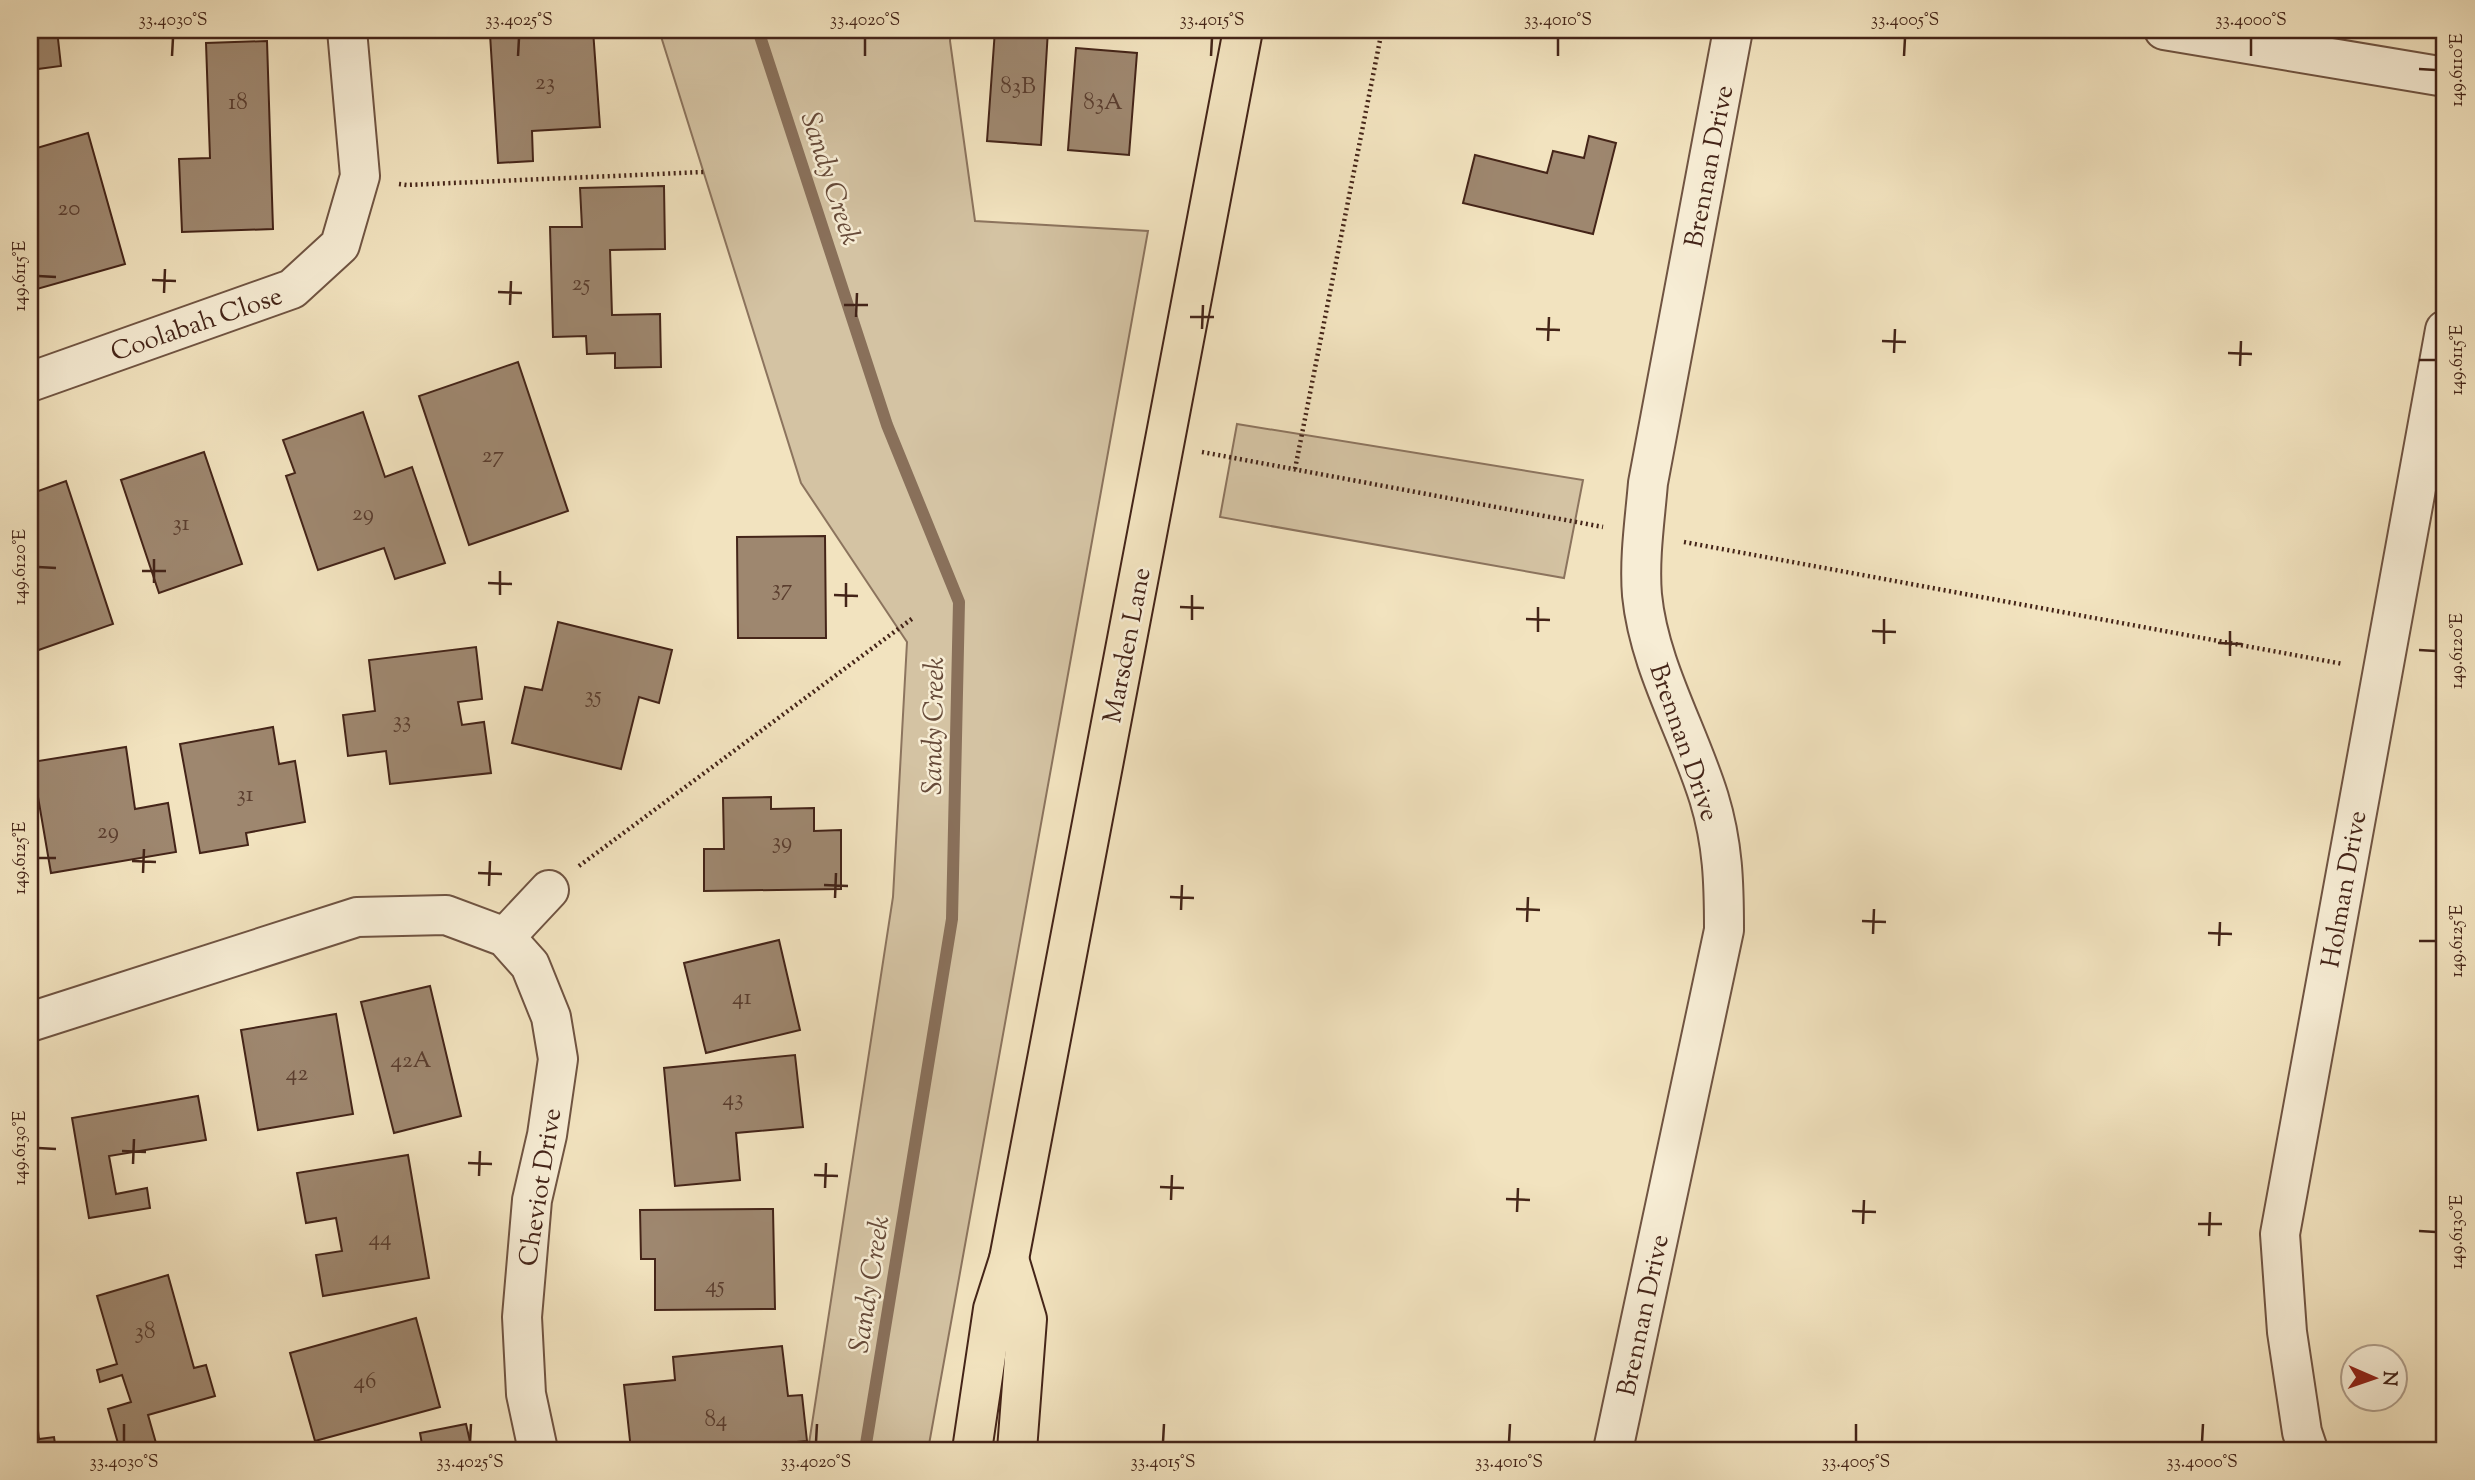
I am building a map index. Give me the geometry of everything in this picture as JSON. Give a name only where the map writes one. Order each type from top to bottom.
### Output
[{"type":"main road","name":"Marsden Lane","points":[[972,1450],[993,1309],[1009,1259],[1243,30]]},
{"type":"main road","name":"Marsden Lane","points":[[1009,1259],[1027,1319],[1017,1450]]},
{"type":"street","name":"Coolabah Close","points":[[30,382],[292,289],[340,244],[360,176],[346,30]]},
{"type":"street","name":"Brennan Drive","points":[[1613,1450],[1724,930],[1724,863],[1709,799],[1655,656],[1642,594],[1648,483],[1733,30]]},
{"type":"street","points":[[2164,30],[2445,77]]},
{"type":"street","name":"Holman Drive","points":[[2308,1450],[2302,1432],[2287,1332],[2280,1234],[2445,330]]},
{"type":"street","points":[[505,937],[549,890]]},
{"type":"street","name":"Cheviot Drive","points":[[30,1022],[357,917],[446,915],[505,937],[530,965],[551,1017],[558,1059],[547,1135],[532,1200],[522,1317],[526,1394],[538,1450]]},
{"type":"path","points":[[1294,469],[1382,30]]},
{"type":"path","points":[[360,176],[407,185],[704,172]]},
{"type":"path","points":[[1164,445],[2383,671]]},
{"type":"path","points":[[549,890],[596,852],[913,618]]},
{"type":"shaded area","points":[[659,30],[951,30],[950,41],[975,221],[1148,231],[928,1450],[808,1450],[893,897],[907,642],[801,483]]},
{"type":"shaded area","points":[[1237,424],[1583,480],[1564,578],[1220,517]]},
{"type":"building","points":[[30,30],[57,30],[61,66],[30,70]]},
{"type":"building","points":[[593,30],[600,127],[532,131],[533,161],[498,163],[490,34]]},
{"type":"building","points":[[995,30],[1048,30],[1041,145],[987,141]]},
{"type":"building","points":[[267,41],[273,229],[182,232],[179,159],[210,158],[206,43]]},
{"type":"building","points":[[1076,48],[1137,53],[1129,155],[1068,150]]},
{"type":"building","points":[[88,133],[125,264],[30,291],[30,150]]},
{"type":"building","points":[[1589,136],[1616,143],[1593,234],[1463,203],[1475,155],[1547,173],[1553,151],[1584,158]]},
{"type":"building","points":[[664,186],[665,249],[610,250],[612,315],[660,314],[661,367],[615,368],[615,353],[587,354],[586,336],[553,337],[550,227],[582,227],[580,188]]},
{"type":"building","points":[[518,362],[568,511],[469,545],[419,396]]},
{"type":"building","points":[[363,412],[385,477],[412,467],[445,563],[395,579],[384,548],[318,570],[286,476],[295,473],[283,440]]},
{"type":"building","points":[[204,452],[242,564],[159,593],[121,480]]},
{"type":"building","points":[[66,481],[113,624],[30,653],[30,494]]},
{"type":"building","points":[[825,536],[826,638],[738,638],[737,537]]},
{"type":"building","points":[[558,622],[672,650],[659,703],[639,697],[621,769],[512,743],[525,687],[542,690]]},
{"type":"building","points":[[476,647],[482,699],[458,702],[462,725],[484,722],[491,773],[390,784],[386,751],[348,756],[343,715],[375,711],[369,660]]},
{"type":"building","points":[[273,727],[279,764],[295,761],[305,822],[246,833],[248,845],[200,853],[180,744]]},
{"type":"building","points":[[126,747],[135,809],[168,803],[176,852],[51,873],[32,762]]},
{"type":"building","points":[[771,797],[771,809],[814,808],[814,831],[841,830],[841,889],[704,891],[704,849],[724,849],[723,798]]},
{"type":"building","points":[[779,940],[800,1030],[706,1053],[684,963]]},
{"type":"building","points":[[430,986],[461,1116],[394,1133],[361,1002]]},
{"type":"building","points":[[336,1014],[353,1114],[258,1130],[241,1030]]},
{"type":"building","points":[[795,1055],[803,1127],[736,1133],[740,1180],[675,1186],[664,1068]]},
{"type":"building","points":[[198,1096],[206,1140],[109,1156],[116,1194],[147,1188],[150,1208],[89,1218],[72,1118]]},
{"type":"building","points":[[408,1155],[429,1278],[323,1296],[316,1255],[342,1251],[336,1218],[306,1223],[297,1173]]},
{"type":"building","points":[[773,1209],[775,1309],[655,1310],[655,1259],[641,1259],[640,1210]]},
{"type":"building","points":[[168,1275],[194,1368],[206,1365],[215,1396],[148,1415],[158,1450],[120,1450],[108,1409],[131,1402],[122,1375],[100,1382],[97,1370],[117,1364],[97,1296]]},
{"type":"building","points":[[416,1318],[440,1407],[315,1441],[290,1353]]},
{"type":"building","points":[[782,1346],[788,1396],[802,1395],[807,1441],[714,1450],[631,1450],[624,1385],[675,1380],[673,1357]]},
{"type":"building","points":[[30,1364],[39,1439],[54,1437],[56,1450],[30,1450]]},
{"type":"building","points":[[466,1424],[472,1450],[423,1450],[420,1433]]},
{"type":"waterway","name":"Sandy Creek","points":[[758,30],[887,425],[959,602],[952,919],[865,1450]]}]
